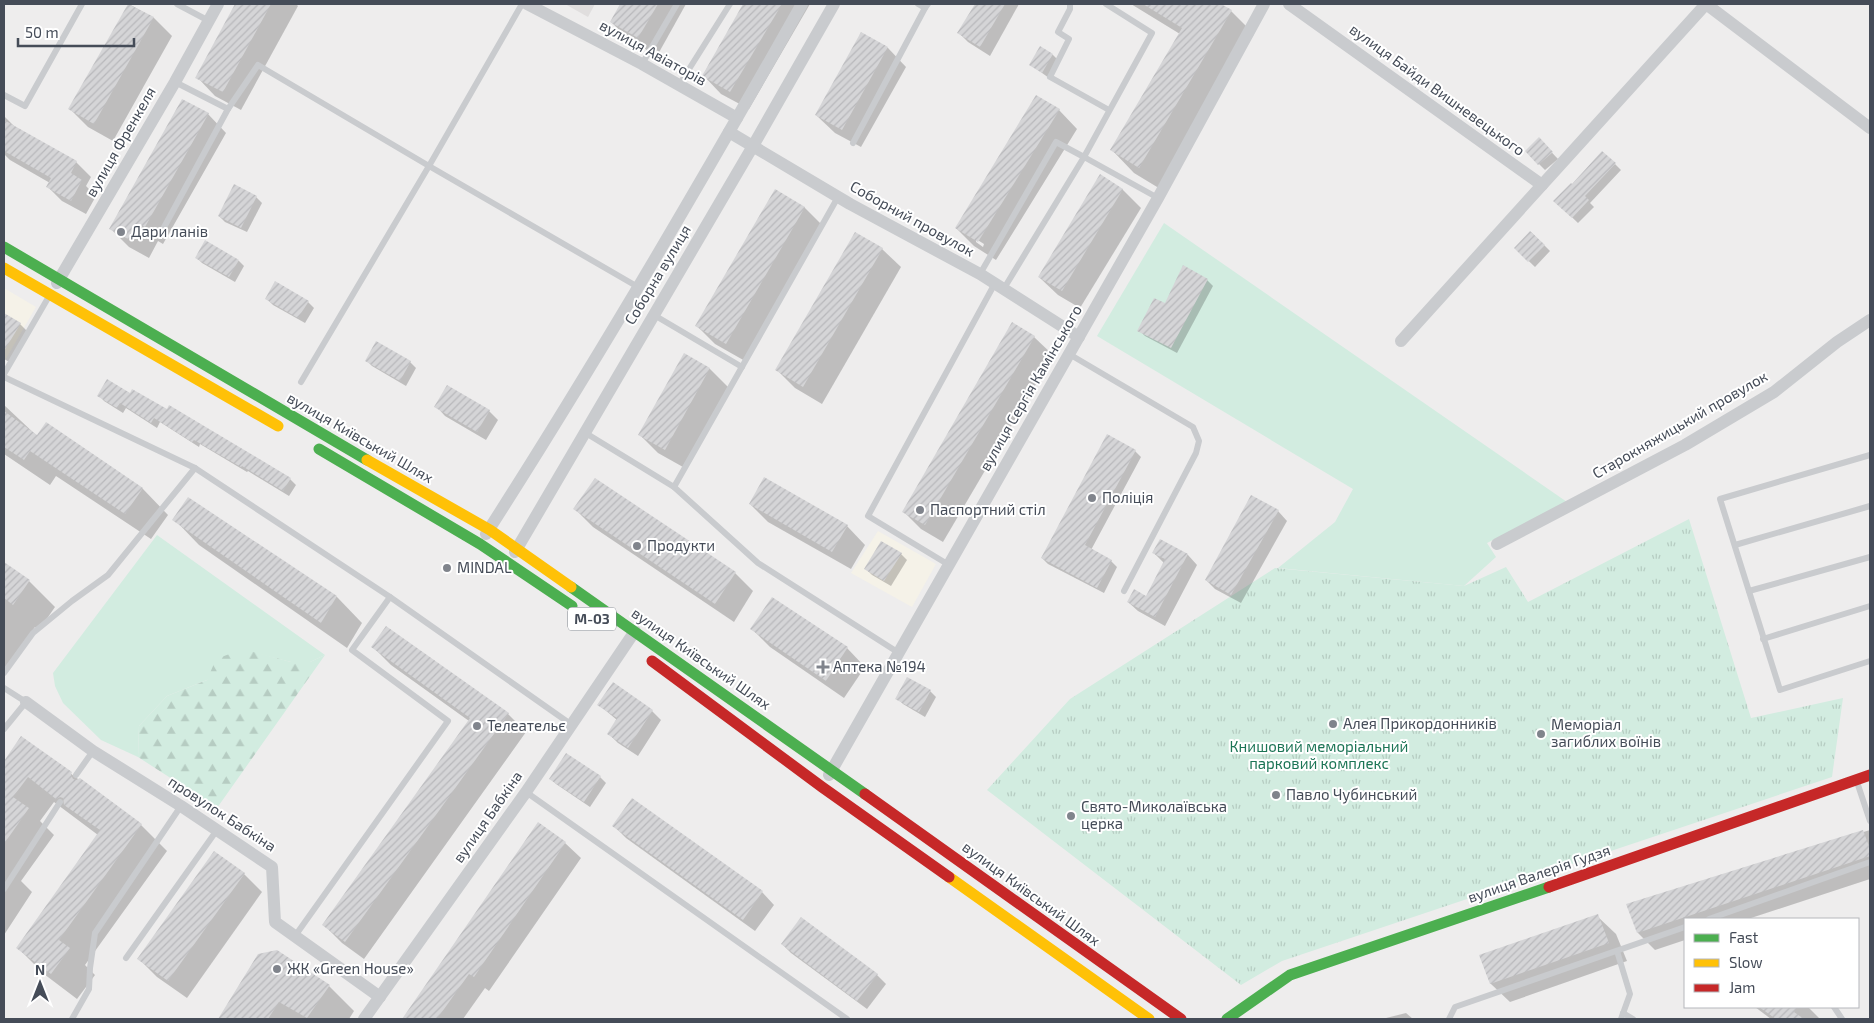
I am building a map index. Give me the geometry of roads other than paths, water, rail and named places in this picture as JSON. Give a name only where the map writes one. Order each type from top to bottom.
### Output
[{"type":"main road","name":"вулиця Київський Шлях","points":[[4,247],[60,278],[282,411],[490,530],[832,770],[1181,1019]]},
{"type":"main road","name":"вулиця Київський Шлях","points":[[4,268],[288,432]]},
{"type":"main road","name":"вулиця Київський Шлях","points":[[313,446],[480,544],[580,611]]},
{"type":"main road","name":"вулиця Київський Шлях","points":[[631,646],[822,787],[1149,1019]]},
{"type":"main road","name":"вулиця Валерія Гудзя","points":[[1227,1019],[1290,975],[1870,775]]},
{"type":"street","name":"вулиця Френкеля","points":[[50,295],[175,82],[218,4]]},
{"type":"street","name":"вулиця Авіаторів","points":[[527,4],[642,64],[737,118]]},
{"type":"street","name":"Соборна вулиця","points":[[480,544],[638,286],[802,4]]},
{"type":"street","name":"Соборна вулиця","points":[[509,563],[834,4]]},
{"type":"street","name":"вулиця Сергія Камінського","points":[[822,787],[1158,198],[1264,4]]},
{"type":"street","name":"вулиця Байди Вишневецького","points":[[1288,4],[1542,185]]},
{"type":"street","points":[[1402,341],[1706,4],[1870,128]]},
{"type":"street","name":"Соборний провулок","points":[[729,132],[838,197],[980,274],[999,288],[1078,337]]},
{"type":"street","name":"Старокняжицький провулок","points":[[1497,544],[1686,445],[1766,397],[1837,342],[1870,320]]},
{"type":"street","name":"вулиця Бабкіна","points":[[364,1019],[572,725],[631,646],[635,631]]},
{"type":"street","name":"провулок Бабкіна","points":[[26,702],[93,751],[181,806],[272,867],[275,922],[380,997]]},
{"type":"lane","points":[[4,95],[25,106],[82,4]]},
{"type":"lane","points":[[177,4],[209,21]]},
{"type":"lane","points":[[300,382],[429,166],[522,4]]},
{"type":"lane","points":[[642,64],[677,4]]},
{"type":"lane","points":[[679,85],[730,4]]},
{"type":"lane","points":[[853,143],[926,6],[918,4]]},
{"type":"lane","points":[[1070,4],[1070,9],[1058,32],[1069,39],[1050,77],[1109,110]]},
{"type":"lane","points":[[949,565],[868,516],[999,288],[1084,157],[1152,33],[1106,4]]},
{"type":"lane","points":[[162,231],[228,109],[258,65],[638,286]]},
{"type":"lane","points":[[175,82],[228,109]]},
{"type":"lane","points":[[980,274],[1056,142],[1158,198]]},
{"type":"lane","points":[[674,487],[838,197]]},
{"type":"lane","points":[[50,295],[4,376],[195,468],[390,597],[572,725]]},
{"type":"lane","points":[[654,315],[742,366]]},
{"type":"lane","points":[[1069,354],[1194,427],[1199,441],[1196,453],[1124,591]]},
{"type":"lane","points":[[584,432],[674,487],[758,563],[899,653]]},
{"type":"lane","points":[[1870,455],[1720,498],[1780,690],[1870,661]]},
{"type":"lane","points":[[4,674],[33,633],[108,575],[195,468]]},
{"type":"lane","points":[[1734,545],[1870,506]]},
{"type":"lane","points":[[1749,592],[1870,557]]},
{"type":"lane","points":[[295,936],[448,721],[352,650],[390,597]]},
{"type":"lane","points":[[1764,639],[1870,606]]},
{"type":"lane","points":[[4,688],[26,702],[4,729]]},
{"type":"lane","points":[[76,775],[93,751]]},
{"type":"lane","points":[[1856,780],[1870,821]]},
{"type":"lane","points":[[526,792],[847,1019]]},
{"type":"lane","points":[[4,889],[60,802]]},
{"type":"lane","points":[[72,1019],[89,989],[95,933],[181,806]]},
{"type":"lane","points":[[126,958],[217,830]]},
{"type":"lane","points":[[1712,918],[1870,862]]},
{"type":"lane","points":[[1449,1019],[1455,1007],[1684,928]]},
{"type":"lane","points":[[1617,951],[1630,994],[1622,1016],[1634,1019]]},
{"type":"lane","points":[[1835,1008],[1842,1019]]},
{"type":"place","name":"Дари ланів","points":[[121,232]]},
{"type":"place","name":"Поліція","points":[[1092,498]]},
{"type":"place","name":"Паспортний стіл","points":[[920,510]]},
{"type":"place","name":"Продукти","points":[[637,546]]},
{"type":"place","name":"MINDAL","points":[[447,568]]},
{"type":"place","name":"Аптека №194","points":[[823,667]]},
{"type":"place","name":"Алея Прикордонників","points":[[1333,724]]},
{"type":"place","name":"Телеательє","points":[[477,726]]},
{"type":"place","name":"Меморіал загиблих воїнів","points":[[1541,734]]},
{"type":"place","name":"Павло Чубинський","points":[[1276,795]]},
{"type":"place","name":"Свято-Миколаївська церка","points":[[1071,816]]},
{"type":"place","name":"ЖК «Green House»","points":[[277,969]]},
{"type":"park label","name":"Книшовий меморіальний парковий комплекс","points":[[1319,756]]}]
